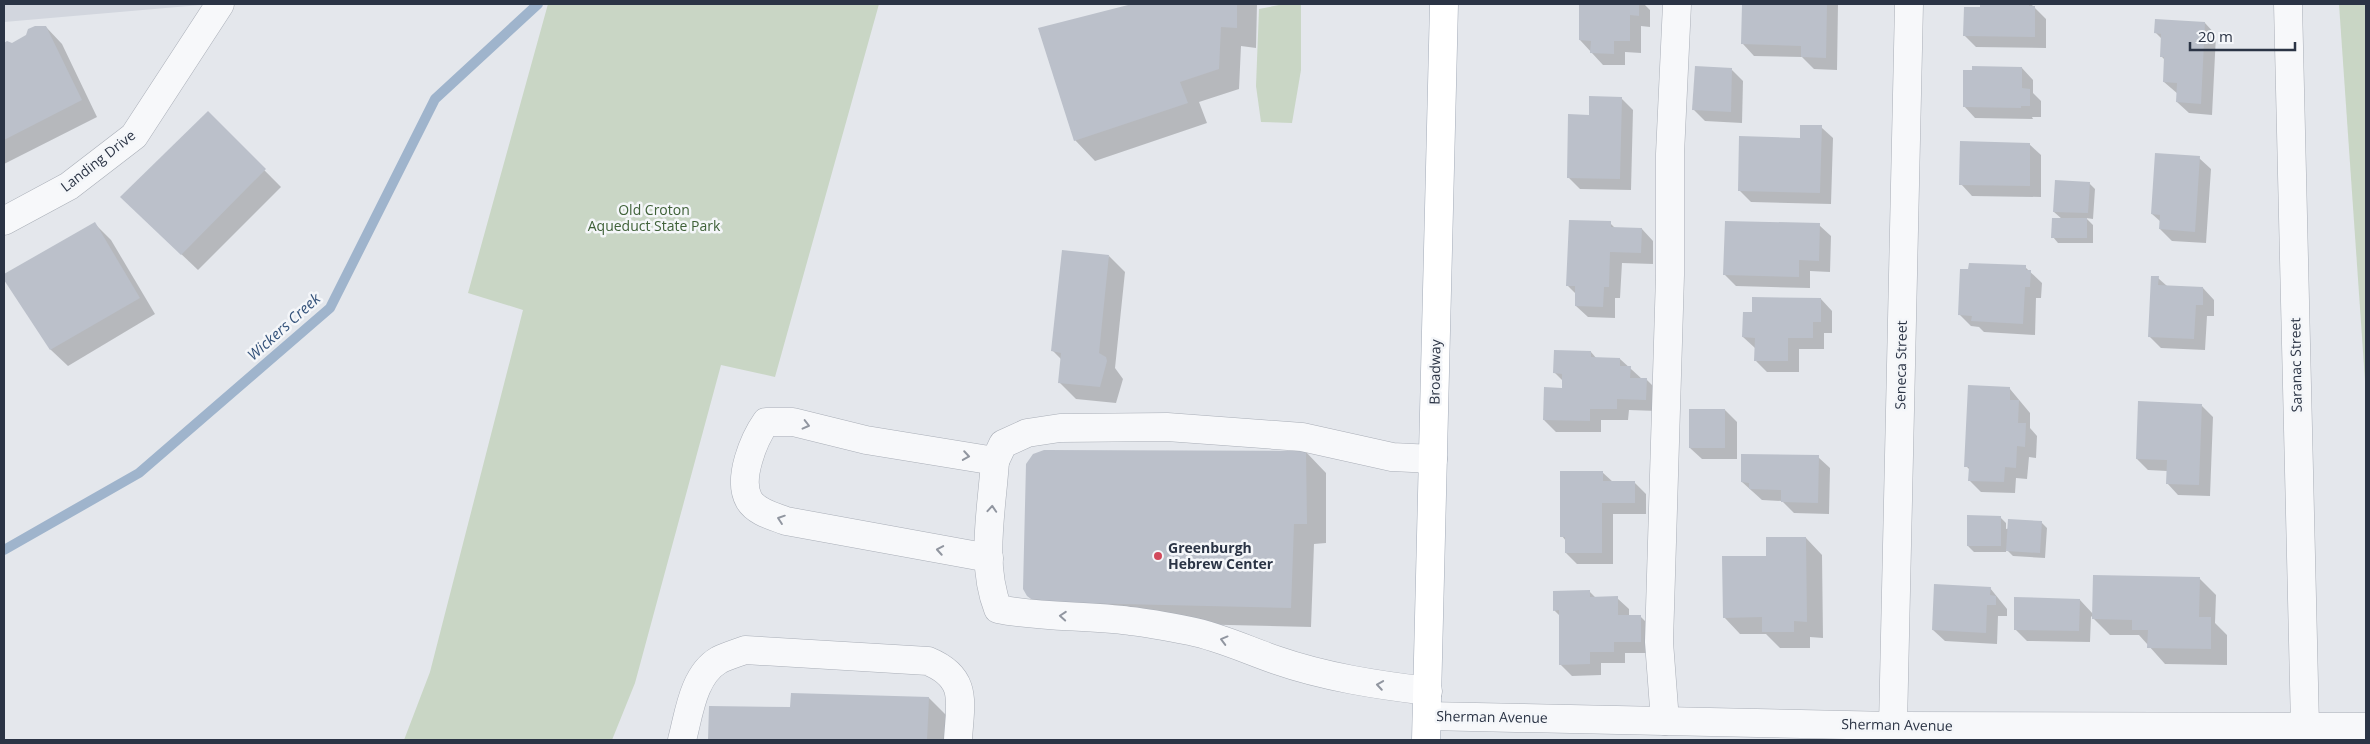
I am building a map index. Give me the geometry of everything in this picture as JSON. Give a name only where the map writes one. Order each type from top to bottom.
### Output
[{"type":"main road","name":"Broadway","points":[[1427,716],[1444,4]]},
{"type":"street","name":"Landing Drive","points":[[4,221],[69,186],[134,136],[220,4]]},
{"type":"street","points":[[1665,721],[1660,642],[1669,285],[1670,154],[1677,4]]},
{"type":"street","name":"Seneca Street","points":[[1892,726],[1910,4]]},
{"type":"street","name":"Saranac Street","points":[[2288,4],[2305,726]]},
{"type":"street","points":[[995,461],[866,440],[793,422],[766,422],[755,437],[744,474],[748,499],[760,511],[786,521],[988,558],[995,461],[1003,444],[1027,433],[1060,428],[1157,427],[1302,437],[1392,457],[1433,459]]},
{"type":"street","name":"Sherman Avenue","points":[[988,558],[992,592],[998,609],[1022,614],[1130,621],[1192,631],[1234,642],[1276,660],[1380,685],[1427,716],[1665,721],[1720,731],[1892,726],[2366,726]]},
{"type":"street","points":[[682,740],[695,693],[703,675],[718,660],[745,650],[928,661],[950,673],[958,683],[961,694],[958,740]]},
{"type":"shaded area","points":[[4,4],[212,4],[4,22]]},
{"type":"green space","name":"Old Croton Aqueduct State Park","points":[[548,4],[879,4],[775,377],[721,365],[635,683],[612,740],[404,740],[430,672],[523,310],[468,293]]},
{"type":"green space","points":[[1284,4],[1301,4],[1301,70],[1292,123],[1261,122],[1256,86],[1259,9]]},
{"type":"green space","points":[[2339,4],[2366,4],[2366,395]]},
{"type":"building","points":[[1132,4],[1237,4],[1237,28],[1221,27],[1219,69],[1180,82],[1188,103],[1074,141],[1038,28]]},
{"type":"building","points":[[1579,4],[1639,4],[1639,16],[1630,15],[1630,41],[1614,41],[1614,54],[1590,53],[1591,41],[1579,40]]},
{"type":"building","points":[[1742,4],[1827,4],[1826,58],[1801,57],[1801,46],[1741,44]]},
{"type":"building","points":[[1980,4],[2029,4],[2029,6],[2035,6],[2035,37],[1963,36],[1964,7],[1980,7]]},
{"type":"building","points":[[2155,19],[2205,22],[2201,104],[2176,102],[2177,83],[2163,82],[2164,57],[2160,57],[2161,34],[2154,33]]},
{"type":"building","points":[[35,26],[46,26],[82,100],[4,140],[4,43],[7,41],[12,43],[26,35],[28,29]]},
{"type":"building","points":[[1695,66],[1732,68],[1731,112],[1692,110]]},
{"type":"building","points":[[1972,66],[2022,67],[2022,88],[2030,89],[2030,106],[2021,106],[2021,108],[1963,107],[1963,70],[1972,70]]},
{"type":"building","points":[[1589,96],[1622,97],[1620,179],[1567,178],[1568,114],[1589,115]]},
{"type":"building","points":[[208,111],[266,169],[181,255],[120,197]]},
{"type":"building","points":[[1800,125],[1822,125],[1820,193],[1738,191],[1739,136],[1800,138]]},
{"type":"building","points":[[1960,141],[2030,143],[2030,186],[1959,185]]},
{"type":"building","points":[[2155,153],[2200,156],[2195,232],[2159,229],[2160,215],[2151,214]]},
{"type":"building","points":[[2055,180],[2090,182],[2088,213],[2053,212]]},
{"type":"building","points":[[2052,218],[2087,218],[2087,238],[2051,238]]},
{"type":"building","points":[[1569,220],[1611,221],[1611,227],[1642,228],[1641,253],[1610,252],[1609,287],[1604,287],[1603,307],[1575,306],[1575,286],[1566,286]]},
{"type":"building","points":[[1725,221],[1820,223],[1819,261],[1799,260],[1799,277],[1723,275]]},
{"type":"building","points":[[95,222],[140,298],[50,350],[4,280],[4,274]]},
{"type":"building","points":[[1062,250],[1109,255],[1099,353],[1106,357],[1107,361],[1100,387],[1058,383],[1061,353],[1051,351]]},
{"type":"building","points":[[1969,263],[2026,265],[2026,270],[2031,270],[2030,287],[2025,287],[2023,324],[1971,321],[1972,316],[1958,315],[1960,269],[1968,269]]},
{"type":"building","points":[[2151,276],[2159,276],[2158,285],[2203,287],[2203,305],[2196,305],[2194,339],[2148,337]]},
{"type":"building","points":[[1752,297],[1821,298],[1821,322],[1813,322],[1813,338],[1788,338],[1788,361],[1754,361],[1755,338],[1742,337],[1743,312],[1752,312]]},
{"type":"building","points":[[1554,350],[1591,351],[1591,357],[1620,358],[1620,366],[1631,366],[1630,378],[1647,378],[1646,400],[1617,399],[1617,409],[1590,409],[1590,421],[1543,420],[1544,387],[1562,388],[1562,374],[1553,373]]},
{"type":"building","points":[[1968,385],[2010,387],[2010,400],[2019,400],[2018,423],[2026,423],[2025,447],[2017,446],[2016,468],[2005,467],[2004,482],[1968,481],[1969,467],[1964,467]]},
{"type":"building","points":[[2138,401],[2202,404],[2199,485],[2166,484],[2167,460],[2136,459]]},
{"type":"building","points":[[1689,409],[1725,409],[1725,448],[1689,448]]},
{"type":"building","name":"Greenburgh Hebrew Center","points":[[1044,450],[1306,451],[1307,524],[1294,524],[1291,608],[1035,602],[1027,596],[1023,589],[1026,464],[1033,454]]},
{"type":"building","points":[[1741,454],[1819,455],[1818,503],[1781,502],[1781,490],[1749,489],[1749,483],[1741,482]]},
{"type":"building","points":[[1560,471],[1603,471],[1603,481],[1635,481],[1635,503],[1602,503],[1602,553],[1565,553],[1565,537],[1560,537]]},
{"type":"building","points":[[1967,515],[2001,516],[2001,546],[1967,546]]},
{"type":"building","points":[[2008,519],[2042,521],[2040,553],[2006,551]]},
{"type":"building","points":[[1766,537],[1806,537],[1807,622],[1794,621],[1794,632],[1762,632],[1762,617],[1723,618],[1722,556],[1766,556]]},
{"type":"building","points":[[2093,575],[2200,577],[2199,617],[2211,617],[2211,649],[2147,648],[2148,630],[2132,630],[2132,620],[2092,619]]},
{"type":"building","points":[[1934,584],[1991,587],[1990,595],[1996,596],[1996,605],[1987,605],[1986,633],[1932,630]]},
{"type":"building","points":[[1590,590],[1590,597],[1618,596],[1618,615],[1641,615],[1641,642],[1614,642],[1614,652],[1590,652],[1590,664],[1559,665],[1559,610],[1553,611],[1553,591]]},
{"type":"building","points":[[2014,597],[2080,599],[2079,631],[2014,630]]},
{"type":"building","points":[[791,693],[929,697],[927,740],[708,740],[709,706],[790,707]]},
{"type":"waterway","name":"Wickers Creek","points":[[4,550],[139,473],[330,308],[435,99],[538,4]]},
{"type":"place","name":"Greenburgh Hebrew Center","points":[[1158,556]]}]
